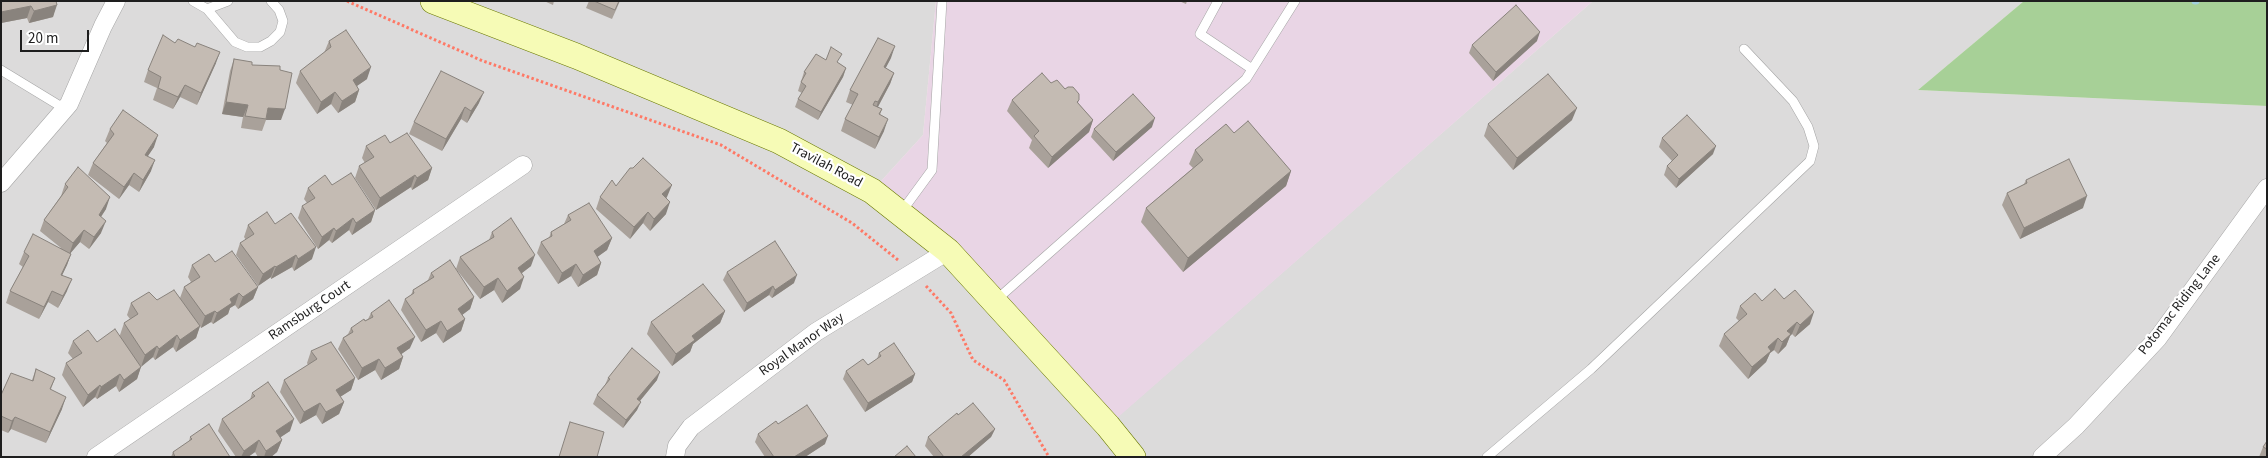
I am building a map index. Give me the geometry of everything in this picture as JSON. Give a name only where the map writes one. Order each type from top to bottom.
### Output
[{"type":"main road","name":"Travilah Road","points":[[433,1],[576,56],[779,141],[872,191],[948,251],[1108,426],[1133,457]]},
{"type":"street","points":[[1,183],[69,104],[116,1]]},
{"type":"street","name":"Ramsburg Court","points":[[96,457],[524,166]]},
{"type":"street","name":"Potomac Riding Lane","points":[[2042,457],[2076,426],[2158,338],[2267,188]]},
{"type":"street","name":"Royal Manor Way","points":[[675,457],[677,446],[690,427],[816,332],[948,251]]},
{"type":"lane","points":[[193,1],[207,9],[234,42],[247,47],[260,47],[271,41],[280,32],[283,21],[279,10],[272,1]]},
{"type":"lane","points":[[207,9],[228,1]]},
{"type":"lane","points":[[900,213],[932,170],[942,1]]},
{"type":"lane","points":[[1218,1],[1200,34],[1252,69]]},
{"type":"lane","points":[[994,301],[1246,79],[1296,1]]},
{"type":"lane","points":[[1487,457],[1591,370],[1810,161],[1814,146],[1808,127],[1793,101],[1744,49]]},
{"type":"lane","points":[[1,70],[65,109]]},
{"type":"path","points":[[347,1],[483,61],[721,145],[852,223],[914,272],[951,313],[973,360],[1004,380],[1049,457]]},
{"type":"shaded area","points":[[1,1],[936,1],[923,135],[872,191],[1108,425],[1593,1],[2024,1],[1918,90],[2267,106],[2267,457],[1,457]]},
{"type":"shaded area","points":[[936,1],[1593,1],[1108,426],[872,191],[923,135]]},
{"type":"green space","points":[[2024,1],[2267,1],[2267,106],[1918,90]]},
{"type":"building","points":[[1,1],[56,1],[57,5],[34,11],[31,6],[1,12]]},
{"type":"building","points":[[594,1],[619,1],[615,10]]},
{"type":"building","points":[[1516,5],[1540,32],[1496,72],[1472,45]]},
{"type":"building","points":[[346,30],[371,67],[353,80],[359,90],[342,101],[335,92],[321,102],[300,71],[331,47],[329,41]]},
{"type":"building","points":[[163,35],[175,43],[178,39],[195,47],[197,43],[220,52],[201,93],[185,85],[178,97],[158,88],[161,77],[148,70]]},
{"type":"building","points":[[878,38],[895,46],[884,67],[894,73],[878,102],[875,101],[873,105],[882,109],[879,114],[888,119],[879,137],[845,119],[858,94],[850,90]]},
{"type":"building","points":[[831,47],[842,54],[837,62],[846,68],[821,112],[798,99],[806,86],[801,82],[806,73],[804,72],[816,54],[826,60]]},
{"type":"building","points":[[234,59],[252,62],[252,65],[280,66],[280,70],[292,73],[285,109],[268,108],[266,119],[245,116],[248,105],[226,102]]},
{"type":"building","points":[[441,71],[484,92],[471,111],[465,107],[446,139],[414,122]]},
{"type":"building","points":[[1042,73],[1051,83],[1057,80],[1065,89],[1073,87],[1079,94],[1077,102],[1093,120],[1052,157],[1034,136],[1039,131],[1012,100]]},
{"type":"building","points":[[1548,74],[1577,108],[1517,158],[1488,124]]},
{"type":"building","points":[[1133,94],[1155,118],[1116,152],[1094,129]]},
{"type":"building","points":[[123,110],[158,135],[145,155],[155,160],[143,180],[134,173],[124,187],[93,163],[114,134],[110,129]]},
{"type":"building","points":[[1687,115],[1716,146],[1679,179],[1667,166],[1678,155],[1662,138]]},
{"type":"building","points":[[1248,121],[1291,171],[1188,258],[1146,208],[1203,160],[1195,150],[1226,124],[1234,133]]},
{"type":"building","points":[[407,133],[432,168],[417,178],[415,175],[380,198],[359,166],[374,157],[366,146],[385,135],[390,143]]},
{"type":"building","points":[[643,158],[672,185],[662,194],[670,202],[654,219],[648,212],[634,227],[600,197],[612,180],[616,186],[630,168],[633,168]]},
{"type":"building","points":[[2069,159],[2087,196],[2024,228],[2007,193],[2027,183],[2026,180]]},
{"type":"building","points":[[78,167],[110,197],[99,215],[106,221],[94,237],[84,230],[73,243],[44,220],[68,187],[65,184]]},
{"type":"building","points":[[351,173],[375,210],[356,223],[353,218],[336,231],[334,228],[322,237],[302,206],[315,198],[308,188],[325,175],[332,185]]},
{"type":"building","points":[[589,203],[612,238],[594,251],[601,263],[583,275],[576,264],[562,273],[541,242],[552,236],[551,232],[571,220],[568,215]]},
{"type":"building","points":[[267,212],[275,224],[291,213],[316,247],[298,259],[296,255],[263,274],[240,243],[254,234],[248,225]]},
{"type":"building","points":[[511,218],[535,255],[518,268],[524,277],[507,291],[498,278],[484,287],[460,257],[494,237],[492,232]]},
{"type":"building","points":[[33,234],[71,254],[61,275],[72,279],[63,296],[52,291],[44,307],[10,291],[29,256],[24,252]]},
{"type":"building","points":[[775,241],[797,275],[775,290],[773,286],[747,303],[727,272]]},
{"type":"building","points":[[232,251],[258,287],[243,297],[239,293],[230,299],[232,303],[217,313],[215,311],[205,316],[184,287],[200,277],[192,265],[209,254],[215,262]]},
{"type":"building","points":[[450,260],[474,297],[458,309],[465,319],[447,331],[441,321],[426,330],[405,299],[414,293],[413,290],[434,277],[431,273]]},
{"type":"building","points":[[703,284],[725,311],[692,336],[695,340],[676,354],[651,322]]},
{"type":"building","points":[[1775,289],[1784,299],[1795,290],[1814,312],[1800,325],[1797,322],[1787,331],[1791,334],[1782,342],[1778,338],[1768,347],[1771,351],[1752,367],[1724,334],[1747,314],[1740,306],[1755,293],[1762,301]]},
{"type":"building","points":[[174,290],[200,326],[180,340],[177,335],[159,349],[157,346],[145,355],[124,323],[138,314],[131,303],[149,292],[157,300]]},
{"type":"building","points":[[389,300],[415,337],[397,348],[403,357],[385,368],[379,359],[362,368],[343,338],[353,332],[351,328],[364,319],[365,321],[373,317],[371,313]]},
{"type":"building","points":[[115,329],[141,367],[124,380],[120,374],[101,387],[100,385],[88,395],[66,363],[82,353],[73,341],[88,330],[97,342]]},
{"type":"building","points":[[331,342],[355,378],[336,390],[344,402],[326,412],[320,403],[304,412],[284,380],[317,359],[311,351]]},
{"type":"building","points":[[894,343],[915,374],[868,403],[846,371],[863,359],[868,365],[881,356],[879,353]]},
{"type":"building","points":[[632,348],[660,372],[637,399],[641,402],[626,420],[597,395]]},
{"type":"building","points":[[36,369],[55,378],[50,389],[66,397],[50,432],[15,417],[12,421],[1,416],[1,395],[11,373],[33,381]]},
{"type":"building","points":[[268,382],[294,419],[276,431],[282,440],[266,451],[259,440],[244,451],[222,419],[255,396],[252,393]]},
{"type":"building","points":[[973,403],[995,429],[961,457],[944,457],[928,437],[957,413],[958,415]]},
{"type":"building","points":[[807,405],[828,436],[794,457],[774,457],[758,434],[776,421],[778,424]]},
{"type":"building","points":[[570,422],[604,432],[597,457],[559,457]]},
{"type":"building","points":[[209,424],[230,457],[175,457],[173,452]]},
{"type":"building","points":[[2267,441],[2267,449],[2263,447]]},
{"type":"building","points":[[907,446],[916,457],[894,457]]}]
